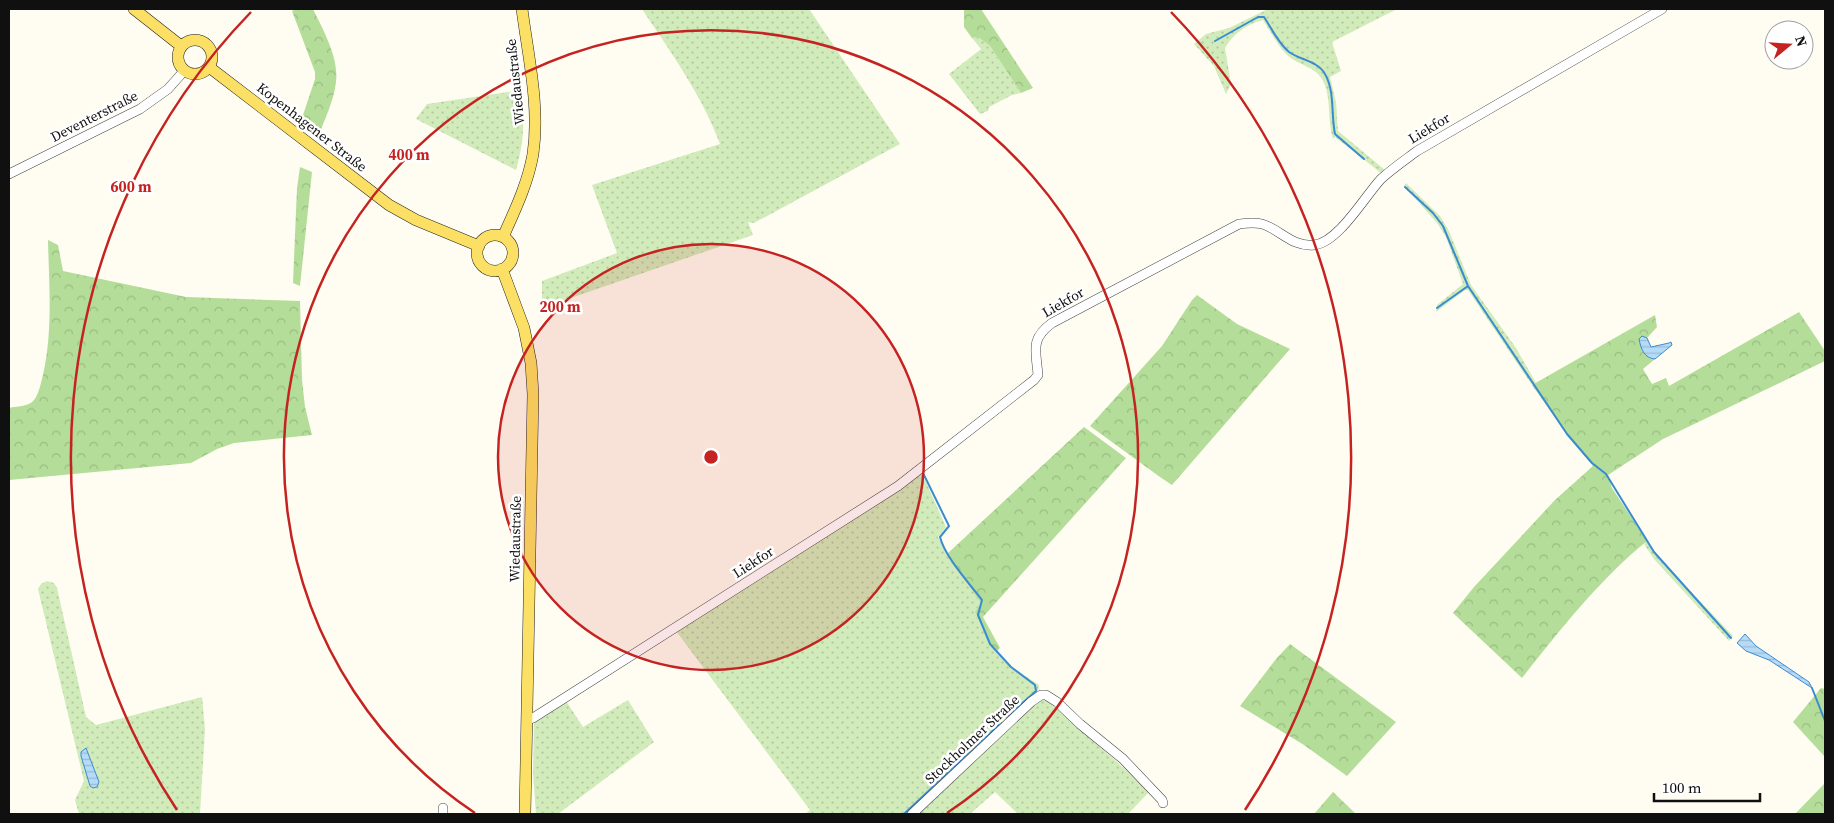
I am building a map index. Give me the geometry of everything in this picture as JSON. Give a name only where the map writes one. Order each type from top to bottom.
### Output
[{"type":"main road","points":[[134,9],[181,46]]},
{"type":"main road","name":"Wiedaustraße","points":[[503,237],[526,182],[533,155],[535,133],[535,105],[522,9]]},
{"type":"main road","points":[[191,40],[203,41],[208,45],[212,54],[209,67],[204,72],[198,74],[184,71],[178,62],[178,51],[181,46],[191,40]]},
{"type":"main road","name":"Kopenhagener Straße","points":[[209,67],[390,205],[416,220],[479,246]]},
{"type":"main road","points":[[491,236],[503,237],[510,243],[513,253],[509,264],[502,269],[494,270],[484,266],[478,256],[479,246],[482,241],[491,236]]},
{"type":"main road","name":"Wiedaustraße","points":[[502,269],[524,328],[533,394],[525,814]]},
{"type":"street","name":"Liekfor","points":[[527,720],[533,718],[898,486],[920,470],[1034,380],[1038,375],[1036,343],[1038,336],[1052,323],[1239,224],[1249,222],[1263,224],[1298,243],[1315,245],[1330,238],[1381,180],[1417,151],[1662,9]]},
{"type":"street","name":"Deventerstraße","points":[[9,174],[140,109],[160,96],[184,71]]},
{"type":"street","name":"Stockholmer Straße","points":[[912,814],[1031,702],[1046,695],[1057,702],[1080,724],[1123,759],[1162,800],[1163,804]]},
{"type":"green space","points":[[296,9],[313,9],[333,53],[335,63],[335,89],[318,138],[300,124],[315,79],[315,72],[292,11]]},
{"type":"green space","points":[[642,9],[809,9],[900,144],[754,223],[748,222],[753,235],[542,308],[542,281],[617,253],[592,185],[720,144],[705,109],[675,58]]},
{"type":"green space","points":[[964,9],[981,9],[1033,88],[1021,93],[990,46],[978,37],[972,38],[964,27]]},
{"type":"green space","points":[[1268,9],[1397,9],[1332,42],[1341,71],[1330,77],[1336,102],[1338,131],[1385,170],[1381,173],[1335,137],[1333,139],[1327,93],[1322,79],[1315,71],[1287,55],[1263,20],[1241,30],[1225,48],[1231,84],[1226,94],[1214,66],[1194,44],[1206,34],[1229,28]]},
{"type":"green space","points":[[978,37],[990,46],[1021,93],[1012,95],[989,107],[988,111],[980,114],[949,74],[981,49],[972,38]]},
{"type":"green space","points":[[521,90],[523,130],[516,170],[416,119],[427,104]]},
{"type":"green space","points":[[300,167],[312,172],[300,286],[293,283],[297,188]]},
{"type":"green space","points":[[1406,183],[1440,216],[1449,231],[1471,285],[1516,348],[1536,383],[1532,385],[1468,290],[1465,290],[1436,312],[1437,305],[1463,284],[1446,237],[1437,223],[1404,186]]},
{"type":"green space","points":[[48,240],[58,245],[63,271],[186,297],[300,301],[302,380],[305,407],[312,435],[234,443],[217,449],[191,463],[9,480],[9,408],[26,405],[34,400],[40,388],[46,358],[50,308]]},
{"type":"green space","points":[[1197,295],[1237,324],[1290,349],[1172,485],[1090,426],[1162,346]]},
{"type":"green space","points":[[1799,312],[1825,351],[1825,361],[1663,439],[1608,475],[1612,488],[1647,541],[1596,589],[1522,678],[1453,613],[1474,587],[1555,500],[1593,466],[1570,439],[1532,385],[1655,315],[1657,327],[1647,338],[1642,336],[1649,358],[1655,359],[1643,369],[1652,384],[1666,378],[1669,386]]},
{"type":"green space","points":[[1084,427],[1126,458],[983,617],[1000,648],[996,652],[990,644],[975,612],[981,603],[947,554]]},
{"type":"green space","points":[[922,473],[946,527],[938,537],[947,554],[982,603],[975,612],[990,644],[1012,667],[1039,685],[1038,691],[907,814],[805,814],[810,810],[676,631]]},
{"type":"green space","points":[[1647,541],[1662,561],[1733,636],[1729,641],[1654,559],[1644,544]]},
{"type":"green space","points":[[47,581],[54,583],[57,588],[86,717],[96,725],[202,697],[205,729],[200,814],[79,814],[75,800],[84,781],[38,589],[41,584]]},
{"type":"green space","points":[[1290,644],[1396,722],[1347,776],[1304,745],[1240,706]]},
{"type":"green space","points":[[1821,688],[1825,689],[1825,757],[1793,722]]},
{"type":"green space","points":[[1042,696],[1150,791],[1128,814],[1018,814],[995,792],[970,814],[916,814]]},
{"type":"green space","points":[[628,700],[654,742],[558,814],[536,814],[533,774],[534,721],[566,701],[583,727]]},
{"type":"green space","points":[[1825,783],[1825,814],[1795,814]]},
{"type":"green space","points":[[1333,792],[1356,814],[1314,814]]},
{"type":"water","points":[[1642,336],[1647,338],[1651,347],[1671,342],[1672,345],[1655,359],[1651,358],[1642,349],[1639,339]]},
{"type":"water","points":[[1745,634],[1756,646],[1809,682],[1812,688],[1769,660],[1746,651],[1737,643]]},
{"type":"water","points":[[86,748],[99,782],[97,787],[93,788],[90,786],[81,756],[81,752]]},
{"type":"waterway","points":[[1215,41],[1258,17],[1264,17],[1278,40],[1289,52],[1318,66],[1325,74],[1332,96],[1335,134],[1364,159]]},
{"type":"waterway","points":[[1405,187],[1433,213],[1443,226],[1468,286],[1567,434],[1592,463],[1606,474],[1654,552],[1731,638]]},
{"type":"waterway","points":[[1437,308],[1468,286]]},
{"type":"waterway","points":[[924,475],[949,526],[940,537],[943,545],[958,570],[982,600],[978,615],[990,644],[1011,667],[1035,685],[1036,691],[1007,717]]},
{"type":"waterway","points":[[1812,688],[1825,721]]},
{"type":"waterway","points":[[904,814],[1001,723]]}]
